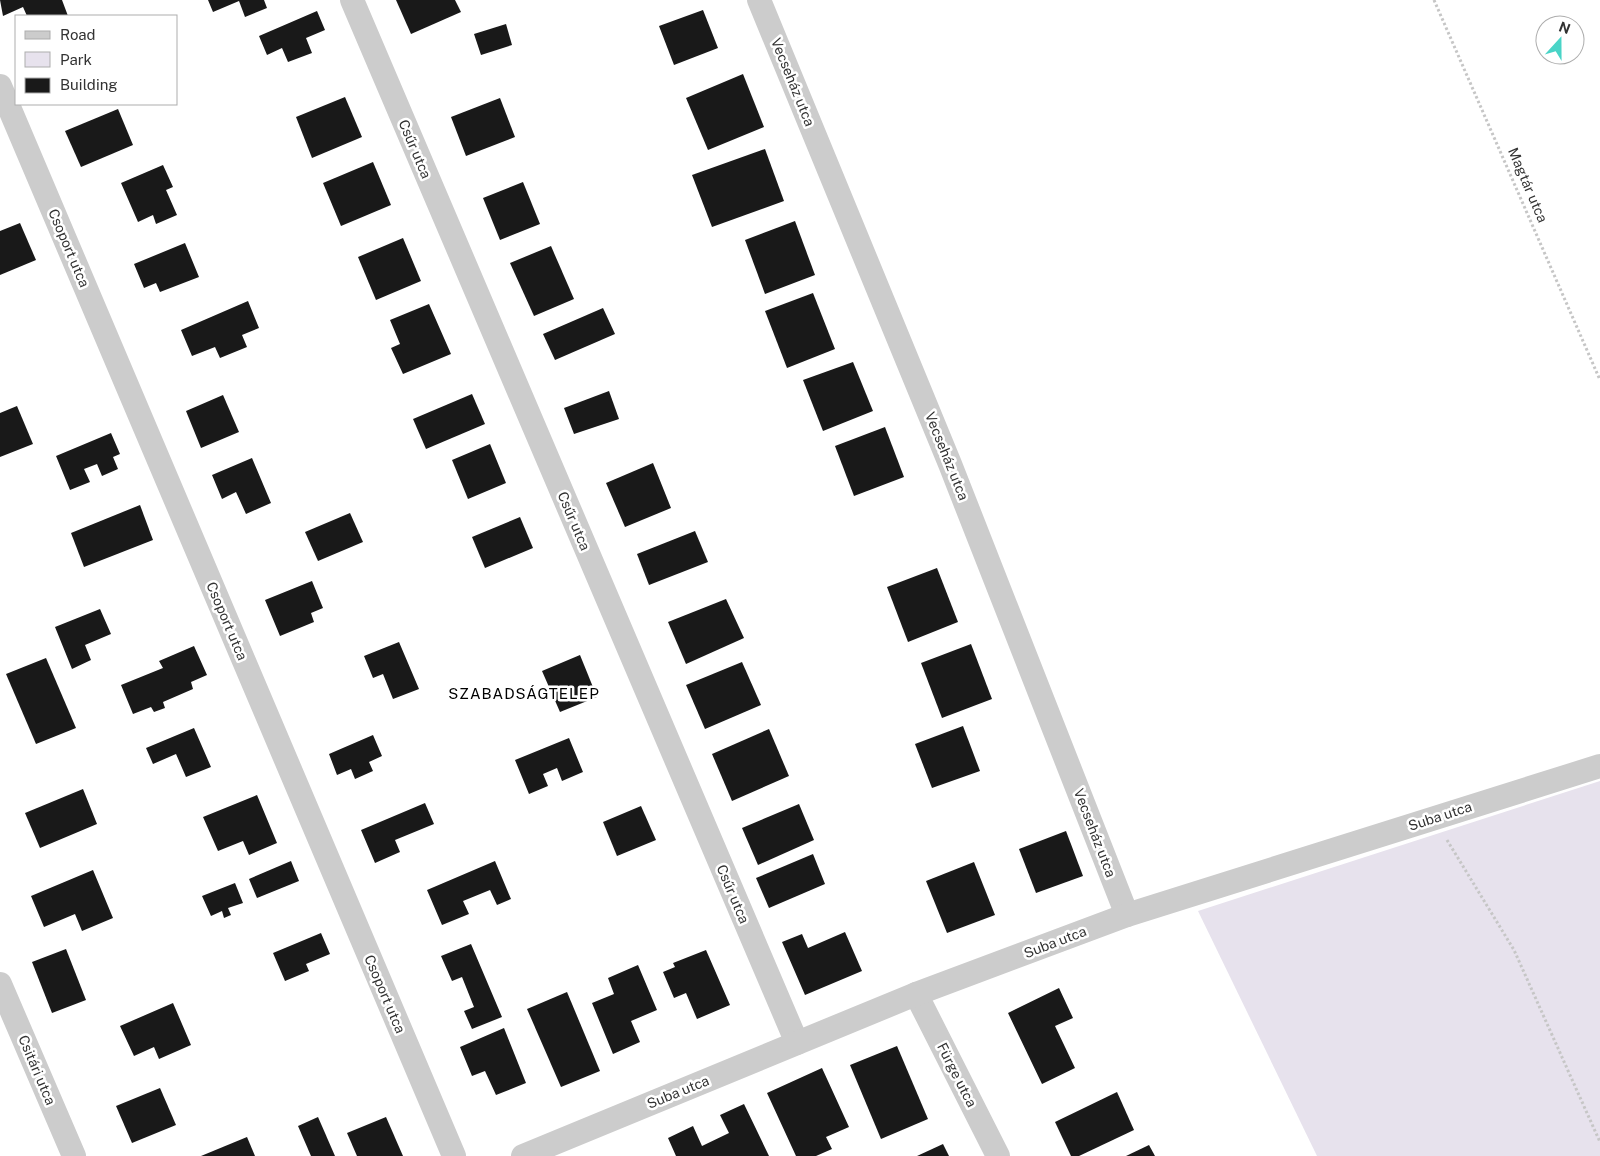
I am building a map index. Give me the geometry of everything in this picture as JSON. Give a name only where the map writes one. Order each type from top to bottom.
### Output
[{"type":"street","name":"Csűr utca","points":[[352,0],[797,1043]]},
{"type":"street","name":"Vecseház utca","points":[[759,0],[950,464],[1127,915]]},
{"type":"street","name":"Csoport utca","points":[[0,86],[454,1156]]},
{"type":"street","name":"Suba utca","points":[[537,1153],[916,994],[1127,915],[1600,766]]},
{"type":"street","name":"Csitári utca","points":[[0,984],[74,1156]]},
{"type":"street","name":"Fürge utca","points":[[916,994],[998,1156]]},
{"type":"path","name":"Magtár utca","points":[[1434,0],[1600,380]]},
{"type":"path","points":[[1433,818],[1514,950],[1600,1142]]},
{"type":"green space","points":[[1600,781],[1600,1156],[1317,1156],[1198,911]]},
{"type":"building","points":[[0,0],[62,0],[68,15],[27,15],[23,7],[3,16]]},
{"type":"building","points":[[208,0],[264,0],[267,8],[245,17],[239,1],[213,12]]},
{"type":"building","points":[[396,0],[455,0],[461,12],[411,34]]},
{"type":"building","points":[[703,10],[718,48],[674,65],[659,26]]},
{"type":"building","points":[[317,11],[325,30],[306,38],[312,53],[288,62],[282,48],[267,55],[259,36]]},
{"type":"building","points":[[506,24],[512,45],[481,55],[474,34]]},
{"type":"building","points":[[743,74],[764,127],[708,150],[686,98]]},
{"type":"building","points":[[345,97],[362,137],[312,158],[296,117]]},
{"type":"building","points":[[500,98],[515,137],[466,156],[451,117]]},
{"type":"building","points":[[118,109],[133,145],[81,167],[65,131]]},
{"type":"building","points":[[765,149],[784,201],[712,227],[692,175]]},
{"type":"building","points":[[373,162],[391,205],[341,226],[323,183]]},
{"type":"building","points":[[163,165],[173,187],[166,190],[177,215],[156,224],[153,215],[138,222],[121,183]]},
{"type":"building","points":[[523,182],[540,224],[500,240],[483,198]]},
{"type":"building","points":[[795,221],[815,275],[765,294],[745,240]]},
{"type":"building","points":[[20,223],[36,260],[0,275],[0,231]]},
{"type":"building","points":[[403,238],[421,281],[376,300],[358,257]]},
{"type":"building","points":[[185,243],[199,277],[160,292],[156,283],[144,288],[134,264]]},
{"type":"building","points":[[551,246],[574,299],[534,316],[510,263]]},
{"type":"building","points":[[813,293],[835,349],[787,368],[765,311]]},
{"type":"building","points":[[248,301],[259,328],[242,335],[247,347],[220,358],[215,347],[192,356],[181,330]]},
{"type":"building","points":[[429,304],[451,354],[403,374],[391,348],[400,344],[390,320]]},
{"type":"building","points":[[603,308],[615,334],[555,360],[543,334]]},
{"type":"building","points":[[853,362],[873,411],[823,431],[803,380]]},
{"type":"building","points":[[609,391],[619,419],[574,434],[564,408]]},
{"type":"building","points":[[472,394],[485,424],[426,449],[413,419]]},
{"type":"building","points":[[223,395],[239,432],[201,448],[186,411]]},
{"type":"building","points":[[17,406],[33,444],[0,457],[0,413]]},
{"type":"building","points":[[885,427],[904,477],[854,496],[835,446]]},
{"type":"building","points":[[111,433],[120,454],[113,457],[118,469],[102,476],[97,464],[84,469],[90,482],[70,490],[56,456]]},
{"type":"building","points":[[490,444],[506,483],[468,499],[452,460]]},
{"type":"building","points":[[252,458],[271,503],[246,514],[236,492],[222,499],[212,475]]},
{"type":"building","points":[[653,463],[671,508],[625,527],[606,483]]},
{"type":"building","points":[[140,505],[153,540],[84,567],[71,533]]},
{"type":"building","points":[[350,513],[363,542],[318,561],[305,532]]},
{"type":"building","points":[[520,517],[533,548],[485,568],[472,537]]},
{"type":"building","points":[[695,531],[708,562],[649,585],[637,554]]},
{"type":"building","points":[[937,568],[958,622],[908,642],[887,587]]},
{"type":"building","points":[[312,581],[323,608],[311,613],[314,622],[280,636],[265,600]]},
{"type":"building","points":[[726,599],[744,638],[686,664],[668,622]]},
{"type":"building","points":[[100,609],[111,634],[85,645],[91,660],[72,669],[55,627]]},
{"type":"building","points":[[399,642],[419,689],[393,699],[383,674],[373,678],[364,656]]},
{"type":"building","points":[[971,644],[992,699],[942,718],[921,663]]},
{"type":"building","points":[[194,646],[207,675],[191,682],[193,689],[163,702],[165,708],[154,712],[151,707],[133,714],[121,685],[163,668],[159,661]]},
{"type":"building","points":[[580,655],[597,697],[560,712],[542,671]]},
{"type":"building","points":[[46,658],[76,728],[36,744],[6,674]]},
{"type":"building","points":[[742,662],[761,705],[705,729],[686,685]]},
{"type":"building","points":[[963,726],[980,771],[932,788],[915,744]]},
{"type":"building","points":[[194,728],[211,767],[186,777],[176,754],[153,764],[146,748]]},
{"type":"building","points":[[769,729],[789,776],[732,801],[712,754]]},
{"type":"building","points":[[373,735],[382,756],[369,762],[373,771],[355,779],[351,769],[337,775],[329,754]]},
{"type":"building","points":[[569,738],[583,772],[562,781],[557,768],[543,774],[548,786],[529,794],[515,760]]},
{"type":"building","points":[[83,789],[97,824],[40,848],[25,813]]},
{"type":"building","points":[[257,795],[277,843],[249,855],[243,841],[218,851],[203,817]]},
{"type":"building","points":[[425,803],[434,824],[395,840],[400,852],[375,863],[361,830]]},
{"type":"building","points":[[799,804],[814,840],[758,865],[742,828]]},
{"type":"building","points":[[641,806],[656,840],[617,856],[603,822]]},
{"type":"building","points":[[1066,831],[1083,876],[1036,893],[1019,849]]},
{"type":"building","points":[[813,854],[825,884],[769,908],[756,878]]},
{"type":"building","points":[[291,861],[299,881],[257,898],[249,879]]},
{"type":"building","points":[[495,861],[511,899],[497,905],[490,890],[463,901],[469,914],[442,925],[427,890]]},
{"type":"building","points":[[974,862],[995,915],[947,933],[926,881]]},
{"type":"building","points":[[93,870],[113,918],[82,931],[75,914],[44,927],[31,896]]},
{"type":"building","points":[[235,883],[243,903],[228,908],[231,915],[224,918],[222,911],[211,916],[202,896]]},
{"type":"building","points":[[845,932],[862,971],[805,995],[782,942],[802,934],[808,948]]},
{"type":"building","points":[[321,933],[330,954],[306,964],[309,971],[285,981],[273,953]]},
{"type":"building","points":[[471,944],[502,1017],[472,1029],[464,1011],[474,1007],[462,977],[452,981],[441,956]]},
{"type":"building","points":[[66,949],[86,1000],[52,1013],[32,962]]},
{"type":"building","points":[[706,950],[730,1005],[697,1019],[686,993],[674,998],[663,972],[675,967],[673,963]]},
{"type":"building","points":[[638,965],[657,1010],[631,1021],[640,1042],[613,1054],[592,1003],[614,994],[608,978]]},
{"type":"building","points":[[1059,988],[1073,1018],[1055,1026],[1075,1068],[1042,1084],[1008,1013]]},
{"type":"building","points":[[567,992],[600,1071],[561,1087],[527,1009]]},
{"type":"building","points":[[173,1003],[191,1045],[159,1059],[154,1047],[134,1056],[120,1026]]},
{"type":"building","points":[[504,1028],[526,1083],[496,1095],[485,1071],[472,1076],[460,1047]]},
{"type":"building","points":[[897,1046],[928,1119],[881,1139],[850,1065]]},
{"type":"building","points":[[822,1068],[849,1127],[826,1137],[832,1149],[816,1156],[796,1156],[767,1093]]},
{"type":"building","points":[[160,1088],[176,1125],[132,1143],[116,1106]]},
{"type":"building","points":[[1117,1092],[1134,1130],[1079,1156],[1071,1156],[1055,1122]]},
{"type":"building","points":[[744,1104],[769,1156],[676,1156],[668,1138],[693,1126],[702,1146],[729,1133],[720,1115]]},
{"type":"building","points":[[318,1117],[335,1156],[311,1156],[298,1126]]},
{"type":"building","points":[[386,1117],[403,1156],[357,1156],[347,1133]]},
{"type":"building","points":[[247,1137],[255,1156],[201,1156]]},
{"type":"building","points":[[943,1144],[949,1156],[917,1156]]},
{"type":"building","points":[[1149,1145],[1155,1156],[1126,1156]]},
{"type":"district","name":"SZABADSÁGTELEP","points":[[524,693]]}]
